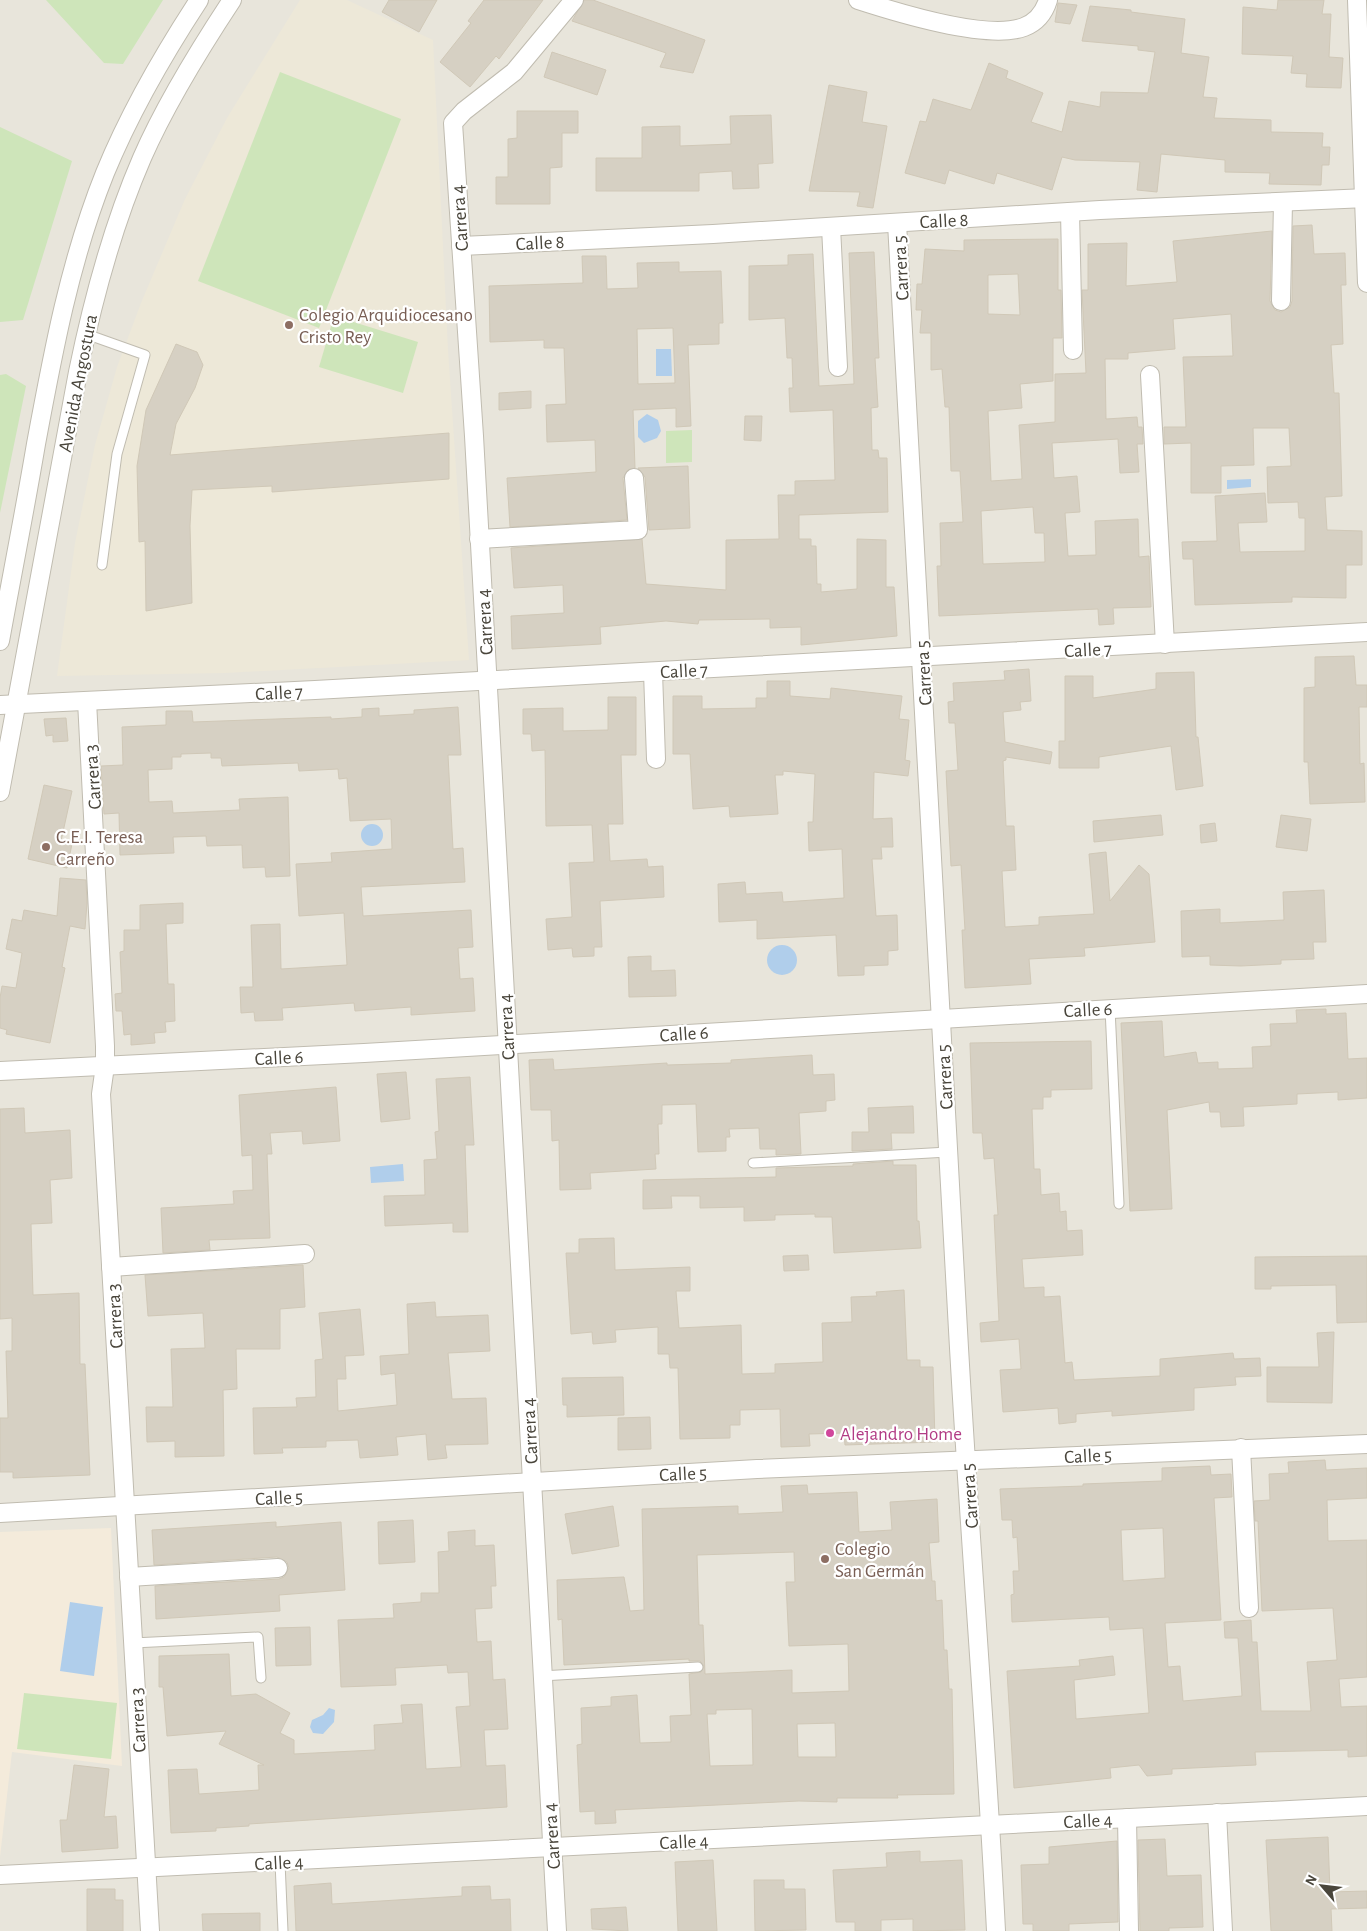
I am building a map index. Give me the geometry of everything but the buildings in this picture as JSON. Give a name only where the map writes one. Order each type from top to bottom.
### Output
[{"type":"street","name":"Avenida Angostura","points":[[0,641],[50,367],[62,312],[78,255],[92,211],[118,145],[156,69],[199,0]]},
{"type":"street","name":"Avenida Angostura","points":[[0,792],[8,704],[86,334],[118,220],[143,156],[180,83],[232,0]]},
{"type":"street","name":"Carrera 4","points":[[557,1931],[541,1676],[479,539],[453,123],[464,111],[514,72],[574,0]]},
{"type":"street","points":[[858,0],[956,26],[984,30],[1007,30],[1023,28],[1033,22],[1042,15],[1048,0]]},
{"type":"street","points":[[1357,0],[1367,283]]},
{"type":"street","name":"Calle 8","points":[[461,246],[831,227],[1070,212],[1365,198]]},
{"type":"street","points":[[1281,301],[1283,202]]},
{"type":"street","points":[[1070,212],[1073,350]]},
{"type":"street","name":"Carrera 5","points":[[897,223],[948,1152],[991,1825],[996,1931]]},
{"type":"street","points":[[831,227],[838,367]]},
{"type":"street","points":[[1150,375],[1166,644]]},
{"type":"street","points":[[479,539],[638,530],[634,478]]},
{"type":"street","name":"Calle 7","points":[[8,704],[487,681],[1367,632]]},
{"type":"street","points":[[652,672],[656,759]]},
{"type":"street","name":"Carrera 3","points":[[87,701],[106,1066],[101,1094],[150,1931]]},
{"type":"street","name":"Calle 6","points":[[0,1071],[507,1044],[1367,994]]},
{"type":"street","points":[[111,1267],[305,1254]]},
{"type":"street","name":"Calle 5","points":[[0,1513],[531,1482],[967,1460],[1367,1444]]},
{"type":"street","points":[[1240,1448],[1249,1608]]},
{"type":"street","points":[[129,1577],[278,1568]]},
{"type":"street","name":"Calle 4","points":[[0,1875],[1367,1806]]},
{"type":"street","points":[[1217,1813],[1223,1931]]},
{"type":"street","points":[[1127,1818],[1129,1931]]},
{"type":"lane","points":[[86,334],[144,355],[117,454],[102,565]]},
{"type":"lane","points":[[1110,1008],[1119,1204]]},
{"type":"lane","points":[[753,1163],[948,1152]]},
{"type":"lane","points":[[133,1643],[258,1637],[261,1678]]},
{"type":"lane","points":[[541,1676],[698,1667]]},
{"type":"lane","points":[[280,1862],[283,1931]]},
{"type":"shaded area","points":[[0,0],[1367,0],[1367,1931],[0,1931]]},
{"type":"shaded area","name":"Colegio Arquidiocesano Cristo Rey","points":[[300,0],[347,0],[433,40],[448,350],[469,660],[225,673],[57,676],[75,543],[95,445],[117,367],[141,303],[185,199],[227,118]]},
{"type":"shaded area","points":[[111,1528],[122,1766],[12,1752],[0,1857],[0,1532]]},
{"type":"green space","points":[[46,0],[163,0],[123,64],[104,63]]},
{"type":"green space","points":[[280,72],[401,119],[319,328],[198,281]]},
{"type":"green space","points":[[0,127],[72,161],[23,320],[0,322]]},
{"type":"green space","points":[[334,316],[418,342],[403,393],[319,367]]},
{"type":"green space","points":[[6,374],[26,386],[0,513],[0,375]]},
{"type":"green space","points":[[692,430],[692,462],[666,463],[666,431]]},
{"type":"green space","points":[[24,1693],[117,1703],[111,1759],[17,1749]]},
{"type":"water","points":[[656,349],[671,349],[672,376],[656,376]]},
{"type":"water","points":[[647,414],[658,420],[661,431],[657,438],[644,443],[638,437],[638,421]]},
{"type":"water","points":[[1251,479],[1251,487],[1227,489],[1227,480]]},
{"type":"water","points":[[372,824],[380,827],[383,835],[380,843],[372,846],[364,843],[361,835],[364,827]]},
{"type":"water","points":[[782,945],[792,950],[797,960],[792,970],[782,975],[772,970],[767,960],[772,950]]},
{"type":"water","points":[[403,1164],[404,1181],[371,1183],[370,1167]]},
{"type":"water","points":[[70,1602],[103,1607],[94,1676],[60,1671]]},
{"type":"water","points":[[329,1708],[335,1710],[334,1722],[323,1734],[313,1733],[310,1727],[312,1720],[323,1715]]},
{"type":"place","name":"Colegio Arquidiocesano Cristo Rey","points":[[289,325]]},
{"type":"place","name":"C.E.I. Teresa Carreño","points":[[46,847]]},
{"type":"place","name":"Alejandro Home","points":[[830,1433]]},
{"type":"place","name":"Colegio San Germán","points":[[825,1559]]}]
